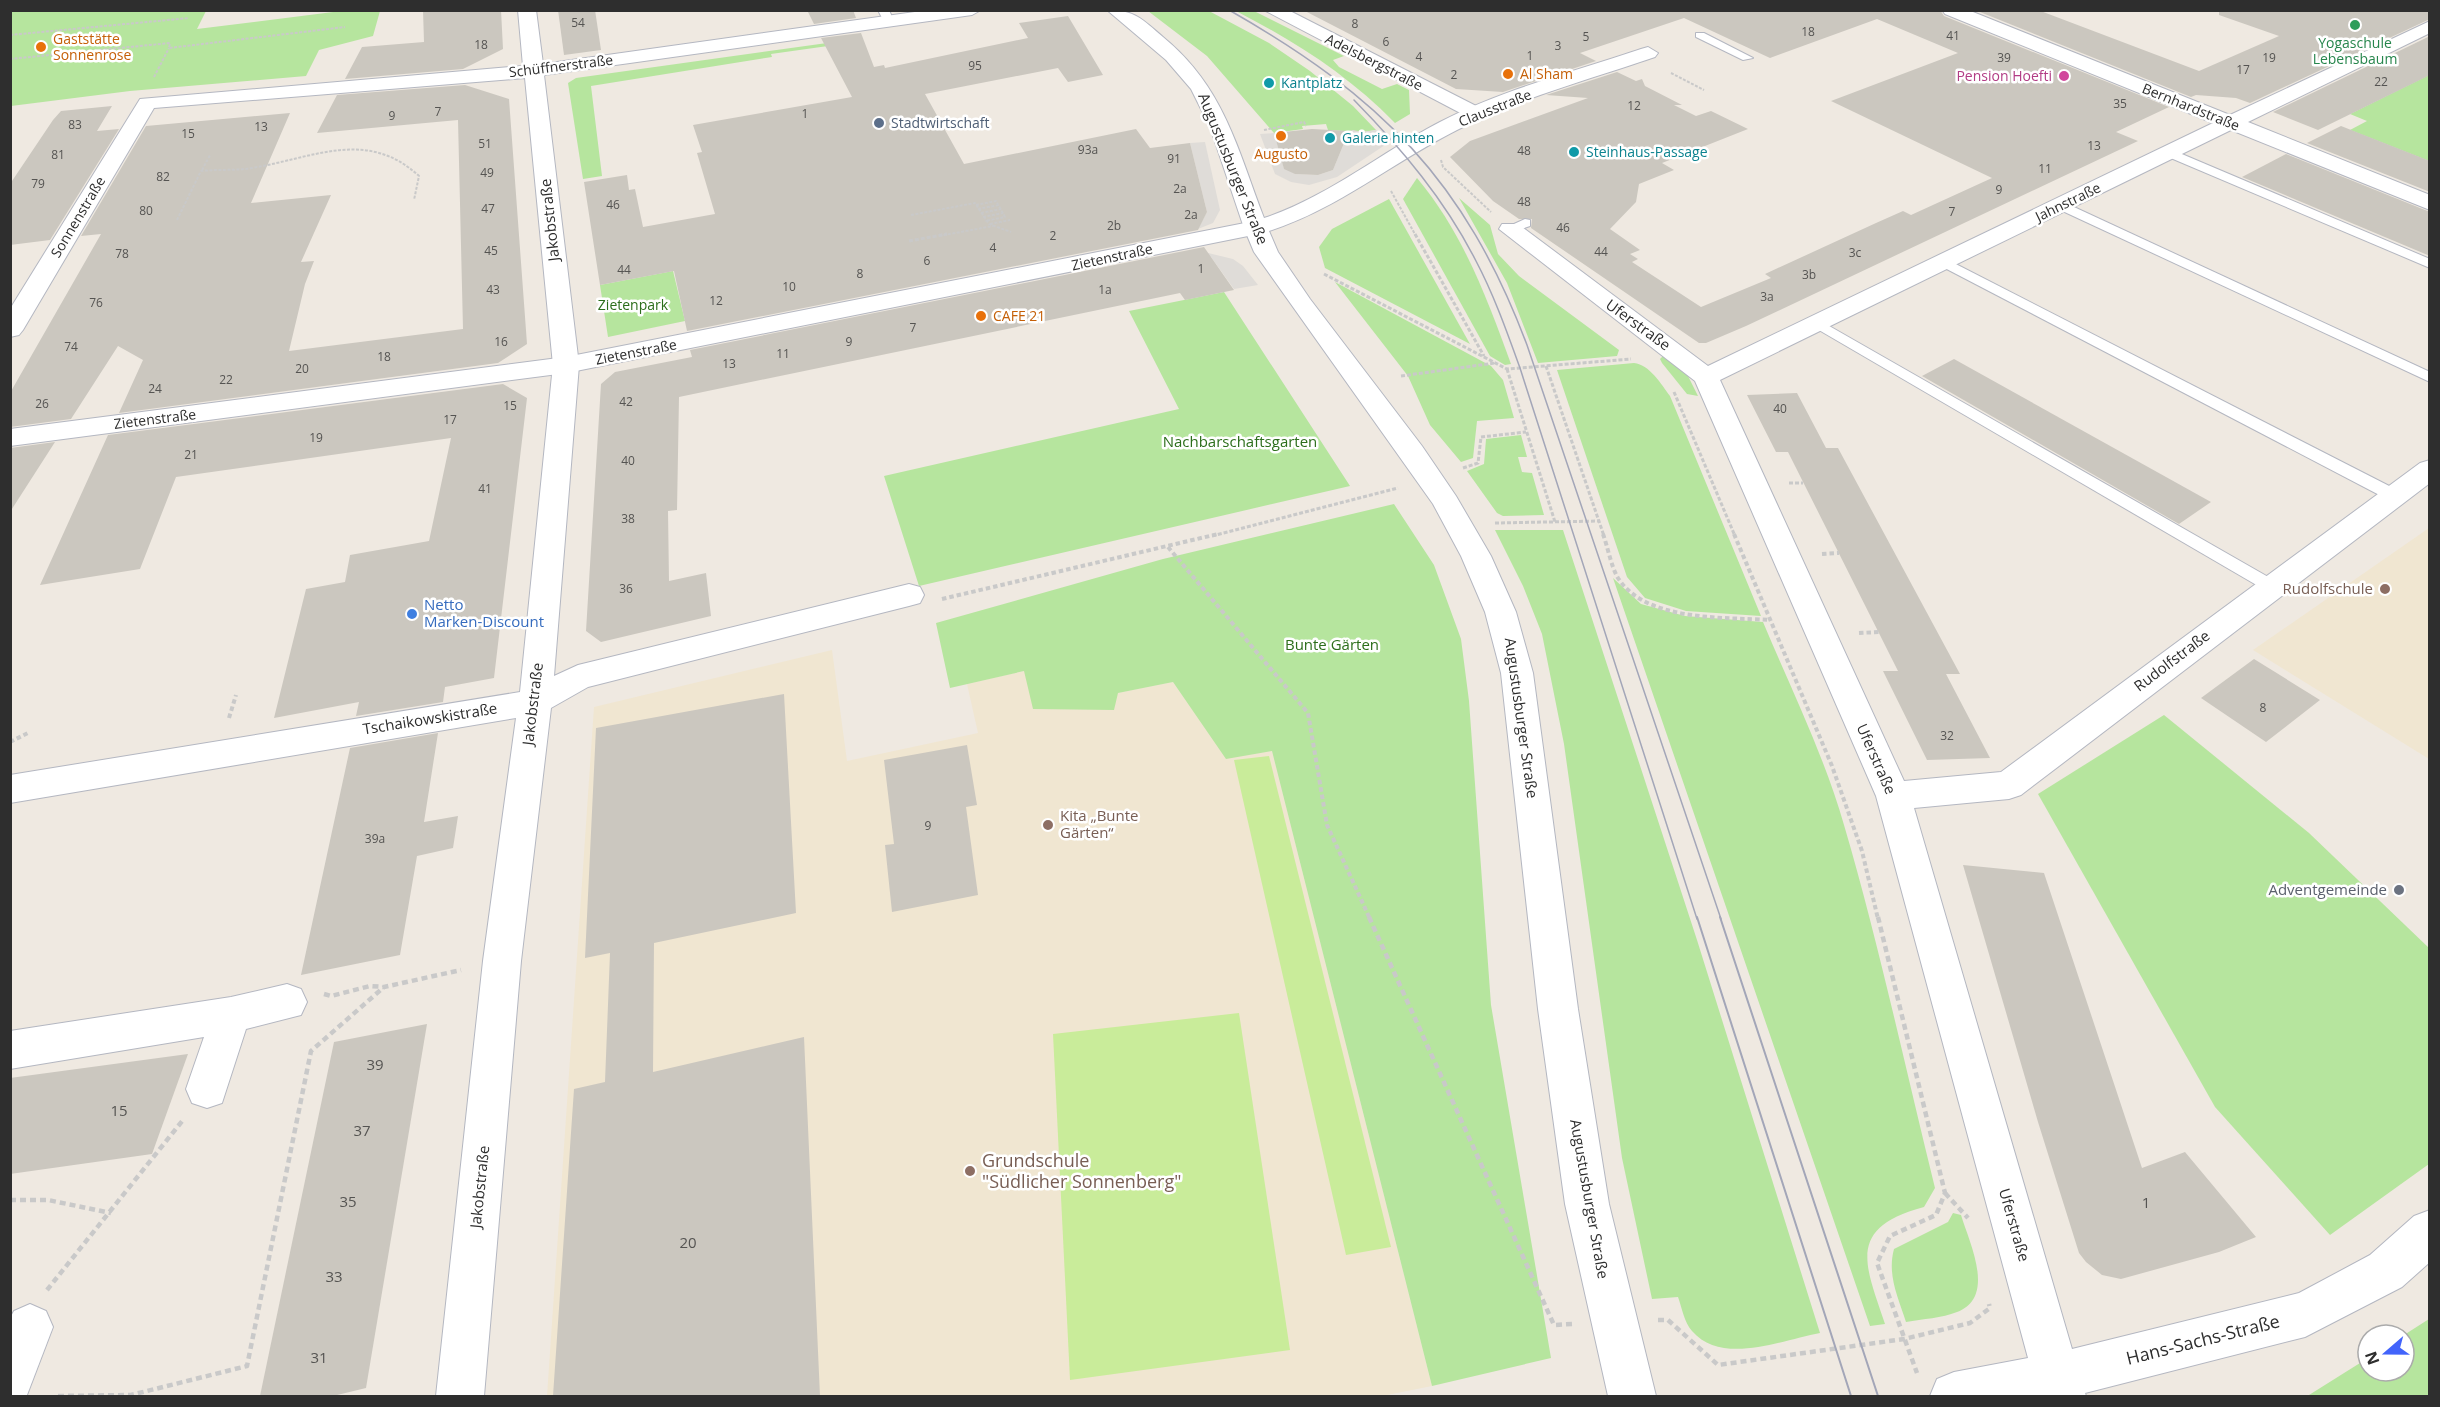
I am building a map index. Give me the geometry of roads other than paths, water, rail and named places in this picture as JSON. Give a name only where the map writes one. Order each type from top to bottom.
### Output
[{"type":"street","name":"Jakobstraße","points":[[460,1396],[502,961],[535,702],[566,365],[527,10]]},
{"type":"street","name":"Schüffnerstraße","points":[[147,103],[534,71],[886,16],[972,10]]},
{"type":"street","name":"Augustusburger Straße","points":[[1116,10],[1182,65],[1200,87],[1211,107],[1255,228],[1285,281],[1432,480],[1461,526],[1498,599],[1510,638],[1517,673],[1558,1009],[1587,1204],[1632,1396]]},
{"type":"street","name":"Adelsbergstraße","points":[[1273,10],[1475,113]]},
{"type":"street","name":"Bernhardstraße","points":[[1951,10],[2430,203]]},
{"type":"street","name":"Jahnstraße","points":[[1707,377],[2430,26]]},
{"type":"street","name":"Clausstraße","points":[[1255,228],[1281,221],[1338,194],[1403,151],[1475,113],[1648,53]]},
{"type":"street","name":"Sonnenstraße","points":[[10,330],[147,103]]},
{"type":"street","name":"Uferstraße","points":[[1517,226],[1707,377],[1893,796],[2059,1386]]},
{"type":"street","name":"Zietenstraße","points":[[10,438],[566,365],[1255,228]]},
{"type":"street","name":"Rudolfstraße","points":[[1893,796],[2009,785],[2271,586],[2430,469]]},
{"type":"street","name":"Tschaikowskistraße","points":[[10,789],[535,702],[578,677],[909,595]]},
{"type":"street","points":[[10,1050],[231,1015],[303,997]]},
{"type":"street","points":[[207,1089],[231,1015]]},
{"type":"street","name":"Hans-Sachs-Straße","points":[[1936,1387],[2059,1386],[2305,1314],[2386,1271],[2430,1232]]},
{"type":"street","points":[[10,1378],[30,1327]]},
{"type":"lane","points":[[1700,35],[1747,58]]},
{"type":"lane","points":[[2170,153],[2430,264]]},
{"type":"lane","points":[[2061,205],[2430,378]]},
{"type":"lane","points":[[1944,262],[2393,495]]},
{"type":"lane","points":[[1817,323],[2271,586]]},
{"type":"tram line","points":[[1229,10],[1283,42],[1331,75],[1373,110],[1411,148],[1445,189],[1476,235],[1503,287],[1527,345],[1721,919]]},
{"type":"tram line","points":[[1354,100],[1406,156],[1451,217],[1483,274],[1494,300],[1520,368],[1697,919]]},
{"type":"tram line","points":[[1697,917],[1851,1396]]},
{"type":"tram line","points":[[1720,917],[1878,1396]]},
{"type":"place","name":"Yogaschule Lebensbaum","points":[[2355,25]]},
{"type":"place","name":"Gaststätte Sonnenrose","points":[[41,47]]},
{"type":"place","name":"Al Sham","points":[[1508,74]]},
{"type":"place","name":"Pension Hoefti","points":[[2064,76]]},
{"type":"place","name":"Kantplatz","points":[[1269,83]]},
{"type":"place","name":"Stadtwirtschaft","points":[[879,123]]},
{"type":"place","name":"Augusto","points":[[1281,136]]},
{"type":"place","name":"Galerie hinten","points":[[1330,138]]},
{"type":"place","name":"Steinhaus-Passage","points":[[1574,152]]},
{"type":"place","name":"CAFE 21","points":[[981,316]]},
{"type":"place","name":"Rudolfschule","points":[[2385,589]]},
{"type":"place","name":"Netto Marken-Discount","points":[[412,614]]},
{"type":"place","name":"Kita „Bunte Gärten“","points":[[1048,825]]},
{"type":"place","name":"Adventgemeinde","points":[[2399,890]]},
{"type":"place","name":"Grundschule \"Südlicher Sonnenberg\"","points":[[970,1171]]},
{"type":"park label","name":"Zietenpark","points":[[633,305]]},
{"type":"park label","name":"Nachbarschaftsgarten","points":[[1240,442]]},
{"type":"park label","name":"Bunte Gärten","points":[[1332,645]]}]
